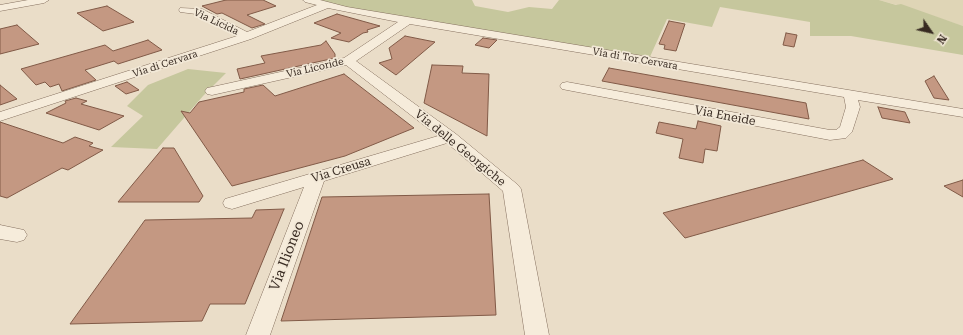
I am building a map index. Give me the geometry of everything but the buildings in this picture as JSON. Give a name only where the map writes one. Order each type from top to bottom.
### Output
[{"type":"street","points":[[0,8],[44,0]]},
{"type":"street","name":"Via di Tor Cervara","points":[[308,0],[408,20],[963,113]]},
{"type":"street","name":"Via di Cervara","points":[[0,117],[247,37],[327,5]]},
{"type":"street","name":"Via Licida","points":[[184,10],[198,11],[247,37]]},
{"type":"street","name":"Via Licoride","points":[[212,91],[348,60],[408,20]]},
{"type":"street","name":"Via delle Georgiche","points":[[348,60],[450,137],[512,189],[537,335]]},
{"type":"street","name":"Via Eneide","points":[[567,86],[830,135],[840,135],[848,129],[853,107],[850,95]]},
{"type":"street","name":"Via Creusa","points":[[232,203],[450,137]]},
{"type":"street","name":"Via Ilioneo","points":[[258,335],[317,177]]},
{"type":"shaded area","points":[[879,0],[963,0],[963,26],[915,10]]},
{"type":"green space","points":[[316,0],[472,0],[475,6],[508,12],[529,7],[552,9],[559,0],[879,0],[896,5],[901,4],[963,26],[963,55],[851,36],[810,36],[810,22],[720,7],[712,27],[667,19],[649,59],[368,12]]},
{"type":"green space","points":[[188,69],[226,73],[203,96],[157,149],[111,147],[143,116],[127,106],[148,85]]}]
